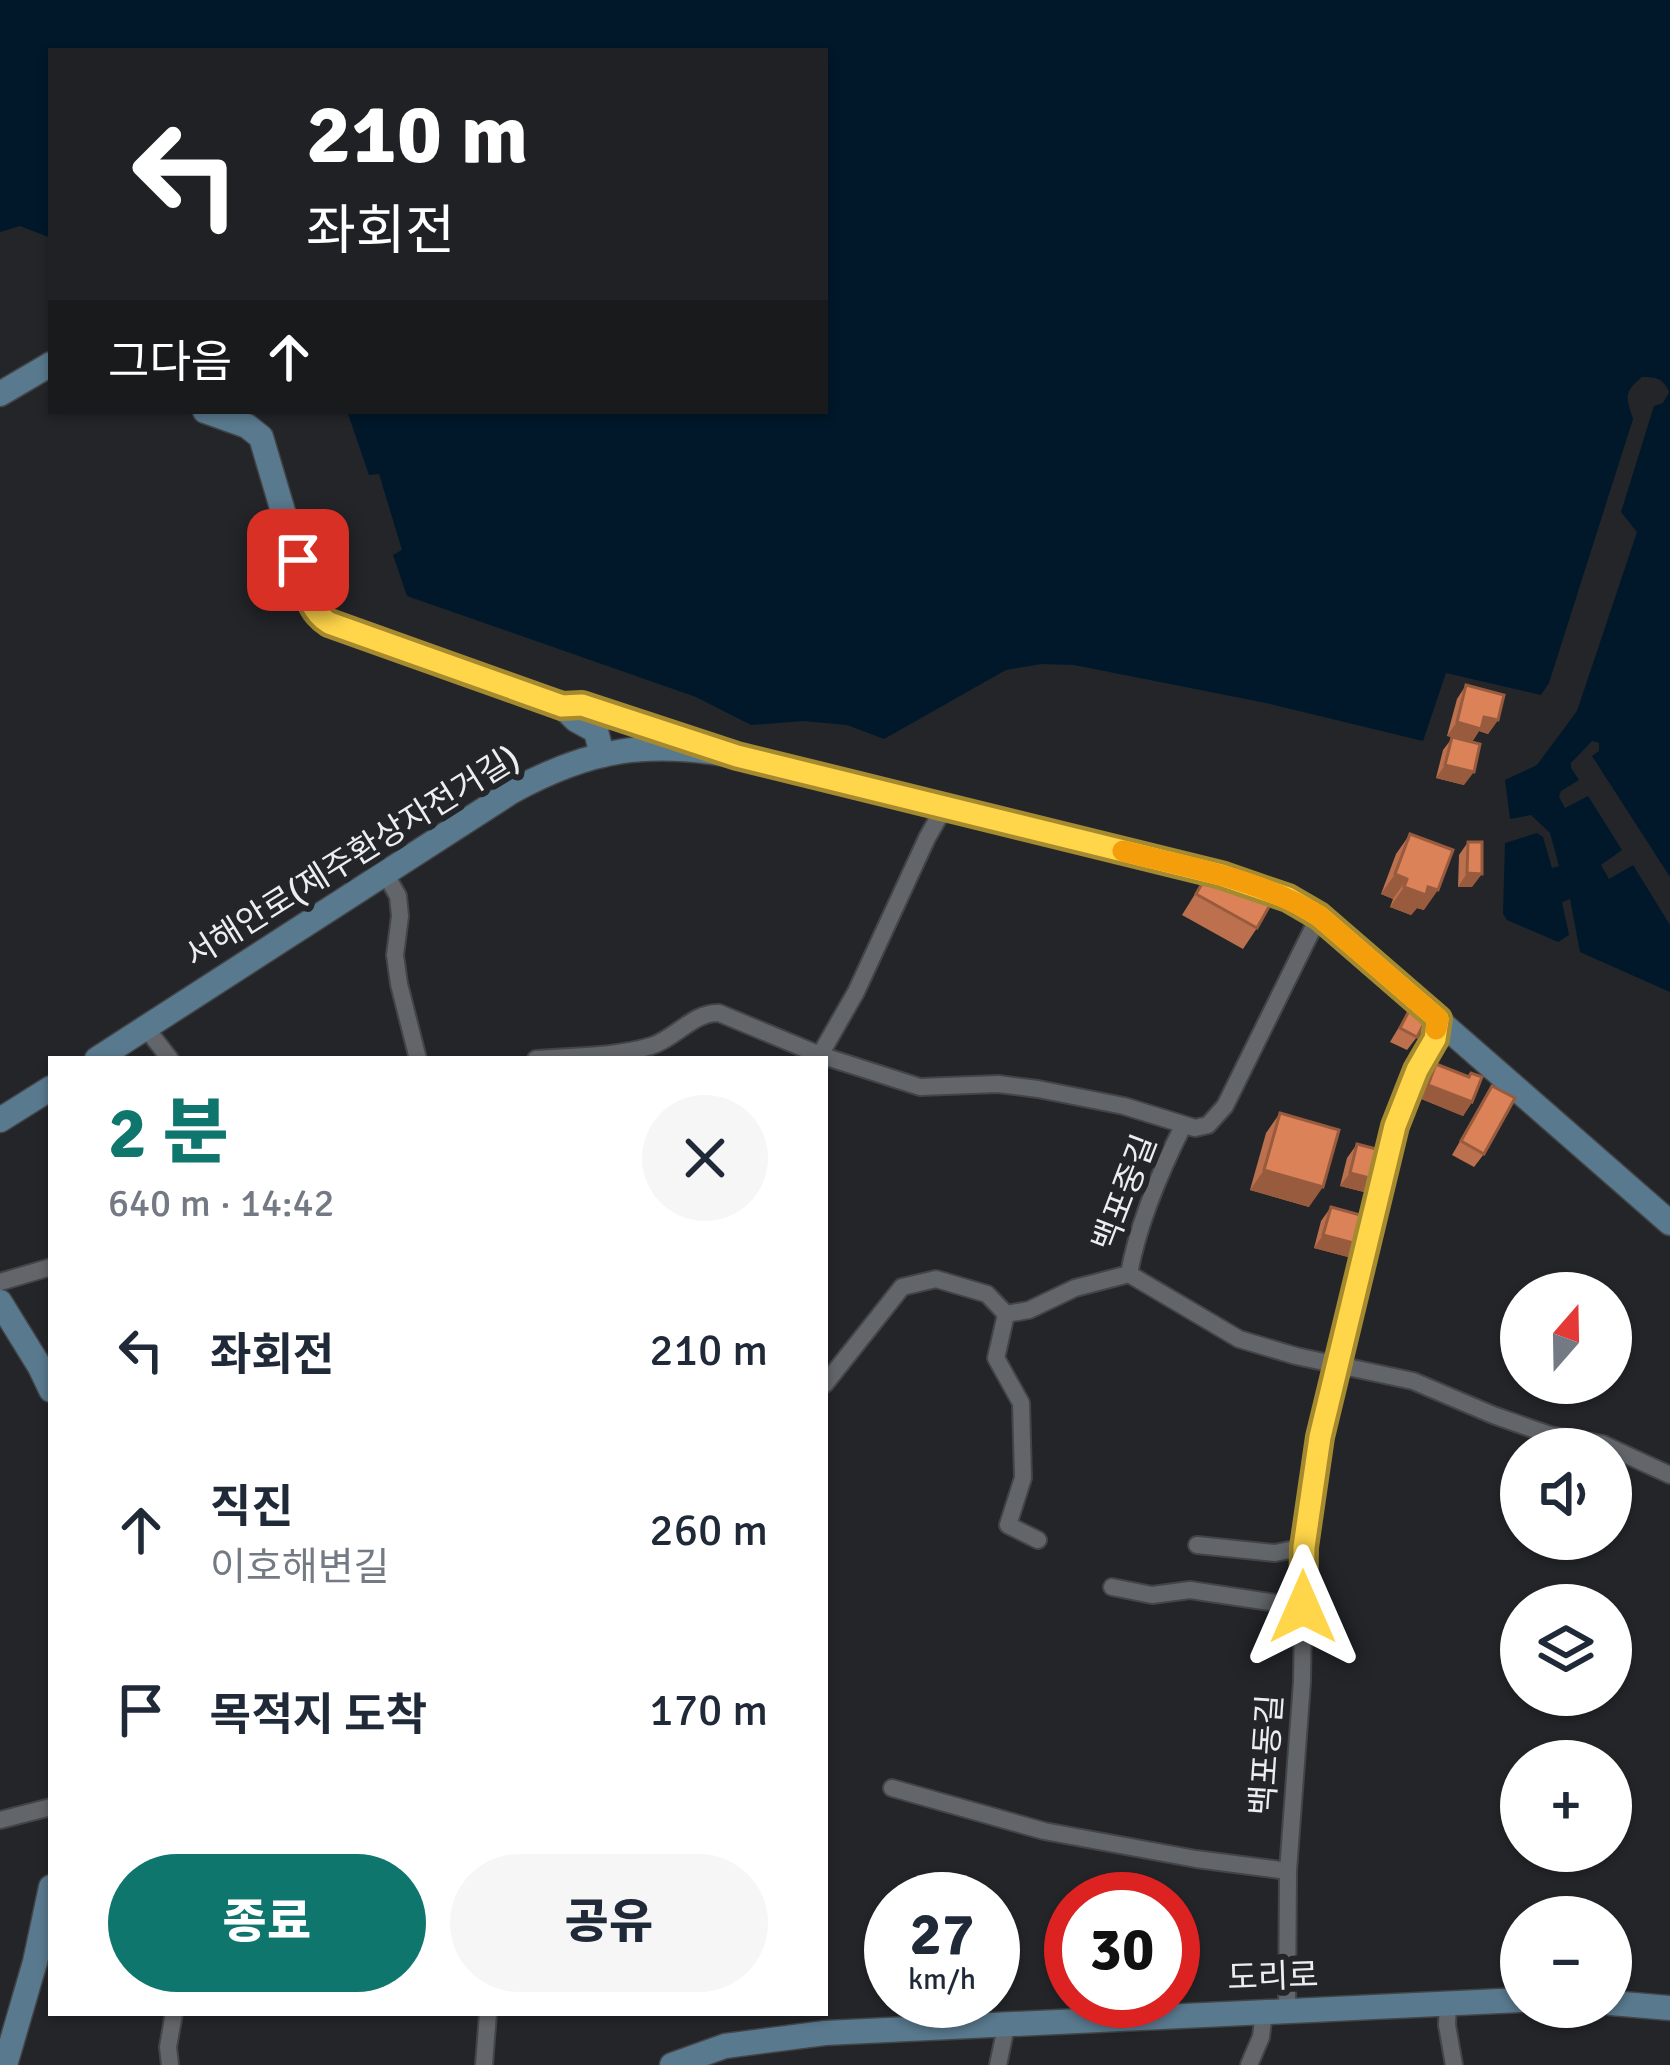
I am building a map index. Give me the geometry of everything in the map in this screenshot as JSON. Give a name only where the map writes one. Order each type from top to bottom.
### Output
[{"type":"street","points":[[0,394],[48,366]]},
{"type":"street","points":[[213,414],[262,437],[308,596],[321,618],[562,706],[582,705],[737,756]]},
{"type":"street","points":[[562,706],[596,731],[602,755]]},
{"type":"street","name":"서해안로(제주환상자전거길)","points":[[102,1056],[526,783],[602,755],[673,747],[737,756],[1221,875],[1288,898],[1319,916],[1670,1222]]},
{"type":"street","points":[[820,1055],[856,992],[944,808]]},
{"type":"street","points":[[386,875],[398,896],[395,955],[417,1056]]},
{"type":"street","points":[[828,1058],[920,1087],[998,1084],[1038,1089],[1124,1106],[1183,1126],[1208,1125],[1225,1106],[1319,916]]},
{"type":"street","points":[[580,1056],[643,1048],[710,1012],[823,1056]]},
{"type":"street","name":"백포동길","points":[[1250,2065],[1275,2010],[1302,1682],[1304,1547],[1320,1437],[1395,1126],[1435,1039],[1438,1019]]},
{"type":"street","points":[[146,1028],[168,1056]]},
{"type":"street","points":[[4,1122],[48,1090]]},
{"type":"street","name":"백포중길","points":[[1006,1315],[1029,1310],[1075,1288],[1129,1274],[1149,1206],[1183,1126]]},
{"type":"street","points":[[0,1282],[48,1268]]},
{"type":"street","points":[[1129,1274],[1239,1339],[1413,1381],[1550,1435],[1603,1444],[1670,1475]]},
{"type":"street","points":[[828,1380],[902,1287],[936,1279],[987,1294],[1006,1315],[996,1358],[1021,1403],[1023,1478],[1008,1525],[1038,1540]]},
{"type":"street","points":[[0,1302],[47,1373]]},
{"type":"street","points":[[1197,1545],[1275,1553],[1304,1547]]},
{"type":"street","points":[[1112,1586],[1152,1595],[1190,1589],[1303,1607]]},
{"type":"street","points":[[892,1788],[1044,1831],[1288,1871]]},
{"type":"street","points":[[0,1820],[48,1808]]},
{"type":"street","points":[[4,2065],[48,1901]]},
{"type":"street","name":"도리로","points":[[1020,2021],[1500,2001]]},
{"type":"street","points":[[1448,2003],[1454,2065]]},
{"type":"street","points":[[1632,2005],[1670,2008]]},
{"type":"street","points":[[170,2065],[173,2016]]},
{"type":"street","points":[[484,2065],[488,2016]]},
{"type":"street","name":"도리로","points":[[672,2065],[725,2046],[781,2037],[917,2028]]},
{"type":"street","points":[[998,2065],[1006,2028]]},
{"type":"water","points":[[0,0],[1670,0],[1670,877],[1592,756],[1599,751],[1599,743],[1592,741],[1571,763],[1579,780],[1559,797],[1565,808],[1588,796],[1622,850],[1601,865],[1609,879],[1633,865],[1670,925],[1670,992],[1580,952],[1570,899],[1562,902],[1569,935],[1558,942],[1503,914],[1505,843],[1537,833],[1543,837],[1552,868],[1559,866],[1550,833],[1531,815],[1510,819],[1505,780],[1537,765],[1577,711],[1637,532],[1621,512],[1654,406],[1663,403],[1669,392],[1658,379],[1642,377],[1629,392],[1633,419],[1549,683],[1541,695],[1446,673],[1423,741],[1266,703],[1074,665],[1042,664],[1006,670],[884,739],[847,725],[803,721],[751,725],[696,697],[407,596],[393,555],[402,550],[379,474],[369,475],[348,414],[828,414],[828,48],[48,48],[48,237],[20,226],[0,232]]},
{"type":"building","points":[[1466,685],[1504,695],[1498,720],[1484,717],[1481,729],[1457,722]]},
{"type":"building","points":[[1452,737],[1480,744],[1474,772],[1445,765]]},
{"type":"building","points":[[1410,834],[1453,850],[1438,890],[1428,887],[1426,895],[1404,887],[1407,879],[1395,874]]},
{"type":"building","points":[[1468,842],[1482,842],[1482,874],[1467,873]]},
{"type":"building","points":[[1215,862],[1275,896],[1257,928],[1196,894]]},
{"type":"building","points":[[1411,1007],[1428,1016],[1417,1037],[1400,1028]]},
{"type":"building","points":[[1436,1064],[1482,1077],[1472,1102],[1428,1085]]},
{"type":"building","points":[[1492,1086],[1515,1098],[1484,1154],[1461,1141]]},
{"type":"building","points":[[1280,1113],[1339,1130],[1323,1187],[1264,1170]]},
{"type":"building","points":[[1357,1144],[1388,1152],[1381,1181],[1350,1173]]},
{"type":"building","points":[[1331,1207],[1364,1216],[1357,1244],[1323,1235]]},
{"type":"slow traffic","points":[[1123,851],[1249,883],[1303,906],[1438,1019],[1436,1029]]},
{"type":"route","points":[[298,560],[311,605],[329,623],[562,706],[582,705],[737,756],[1274,892],[1319,916],[1438,1019],[1435,1039],[1395,1126],[1320,1437],[1304,1547],[1303,1607]]}]
